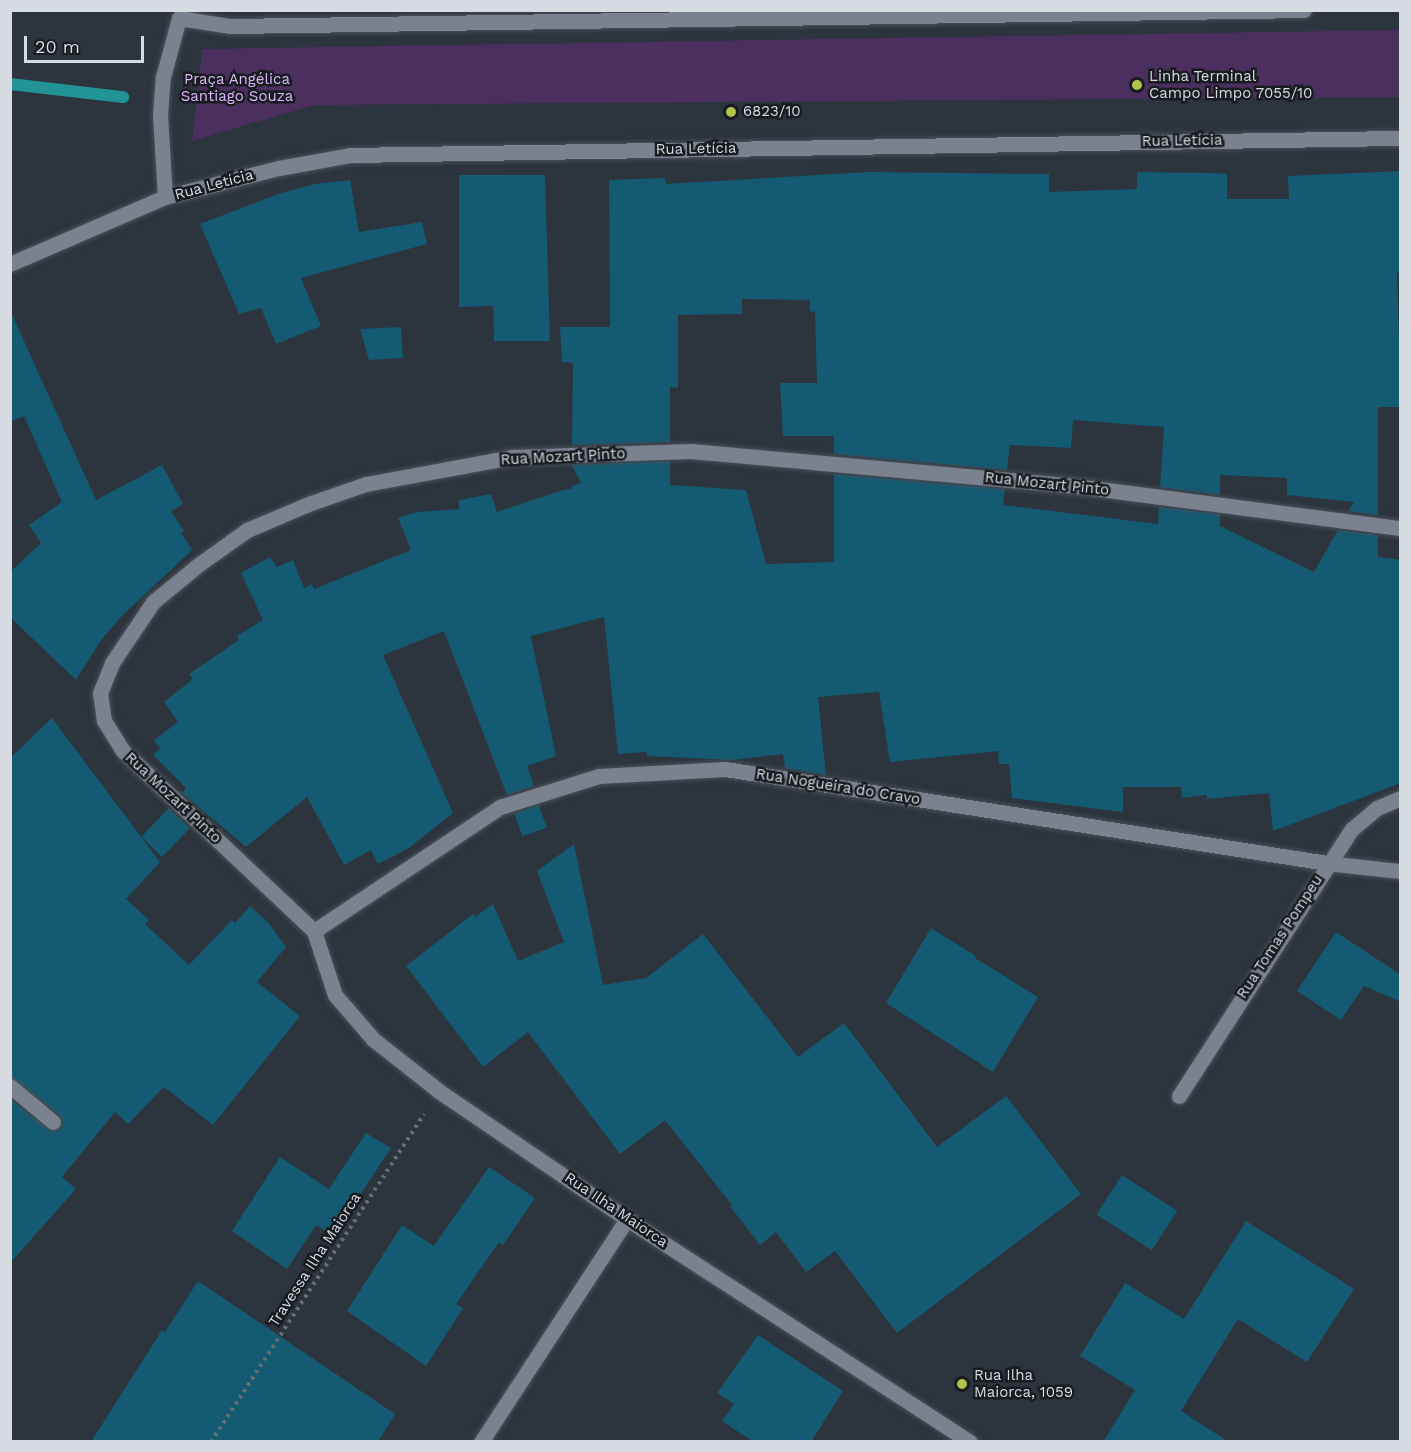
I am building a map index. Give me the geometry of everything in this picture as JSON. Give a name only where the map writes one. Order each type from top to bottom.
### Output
[{"type":"street","points":[[165,197],[160,116],[163,77],[176,14],[230,26],[666,15],[1305,10]]},
{"type":"street","name":"Rua Letícia","points":[[10,264],[165,197],[279,168],[350,154],[1401,138]]},
{"type":"street","name":"Rua Mozart Pinto","points":[[314,931],[123,751],[104,721],[100,693],[112,663],[153,602],[198,565],[247,530],[310,503],[366,484],[512,457],[691,451],[1076,486],[1401,528]]},
{"type":"street","name":"Rua Nogueira do Cravo","points":[[314,931],[500,807],[599,776],[725,769],[1327,863],[1401,871]]},
{"type":"street","name":"Rua Tomas Pompeu","points":[[1179,1096],[1327,863],[1352,829],[1377,808],[1401,798]]},
{"type":"street","name":"Rua Ilha Maiorca","points":[[314,931],[335,995],[373,1039],[439,1091],[627,1219],[970,1442]]},
{"type":"street","points":[[10,1086],[53,1122]]},
{"type":"street","points":[[481,1442],[627,1219]]},
{"type":"path","name":"Travessa Ilha Maiorca","points":[[211,1442],[439,1091]]},
{"type":"green space","name":"Praça Angélica Santiago Souza","points":[[1400,30],[1400,97],[314,105],[192,141],[202,49]]},
{"type":"building","points":[[1400,171],[1401,273],[1397,273],[1401,407],[1378,407],[1378,515],[1348,511],[1354,502],[1287,495],[1287,478],[1220,475],[1220,495],[1160,487],[1164,427],[1073,420],[1071,448],[1010,445],[1007,470],[834,454],[834,436],[783,436],[780,383],[817,383],[815,312],[810,311],[810,300],[742,299],[742,314],[678,315],[678,388],[670,387],[670,442],[572,445],[573,363],[562,362],[560,327],[610,327],[609,180],[665,178],[666,184],[869,172],[1049,174],[1049,192],[1137,189],[1137,172],[1211,173],[1227,174],[1227,199],[1289,199],[1288,176]]},
{"type":"building","points":[[459,175],[545,175],[550,341],[494,341],[493,306],[459,307]]},
{"type":"building","points":[[350,180],[359,232],[422,222],[427,244],[301,278],[321,326],[276,344],[261,308],[239,314],[200,224],[281,193],[315,184]]},
{"type":"building","points":[[10,310],[96,500],[162,465],[183,504],[171,511],[184,531],[181,533],[192,550],[122,616],[101,640],[76,680],[10,617],[10,572],[41,543],[29,525],[62,502],[24,416],[10,422]]},
{"type":"building","points":[[401,327],[403,358],[369,360],[360,329]]},
{"type":"building","points":[[670,461],[670,485],[746,490],[766,564],[834,562],[834,474],[1005,489],[1003,505],[1158,524],[1159,507],[1220,514],[1220,526],[1314,572],[1338,530],[1378,535],[1378,557],[1401,560],[1401,783],[1273,831],[1269,793],[1207,799],[1207,795],[1182,798],[1181,787],[1123,787],[1123,812],[1012,798],[1009,764],[999,764],[998,751],[890,762],[879,692],[818,697],[826,775],[785,768],[783,754],[734,760],[647,756],[647,752],[618,754],[604,617],[531,636],[556,756],[527,766],[534,786],[507,795],[444,631],[383,655],[453,813],[409,848],[378,864],[371,850],[344,865],[307,797],[246,847],[182,793],[186,788],[153,755],[160,748],[154,740],[178,722],[164,702],[193,679],[189,674],[239,640],[237,636],[263,620],[241,573],[270,557],[277,567],[293,560],[304,588],[312,584],[314,589],[411,550],[398,518],[417,512],[459,509],[459,500],[491,494],[497,512],[572,489],[572,486],[581,483],[572,465]]},
{"type":"building","points":[[52,718],[160,862],[126,899],[149,920],[145,924],[189,965],[232,920],[235,923],[250,906],[269,923],[286,947],[257,982],[300,1016],[213,1125],[164,1087],[128,1124],[115,1112],[62,1177],[76,1189],[10,1263],[10,1099],[51,1131],[60,1129],[63,1123],[59,1115],[10,1076],[10,758]]},
{"type":"building","points":[[539,805],[547,828],[522,836],[514,813]]},
{"type":"building","points":[[169,808],[190,828],[162,857],[141,837]]},
{"type":"building","points":[[574,844],[603,985],[646,978],[703,934],[798,1057],[844,1023],[937,1147],[1006,1096],[1081,1194],[897,1333],[835,1251],[806,1272],[776,1232],[760,1245],[730,1206],[732,1205],[665,1120],[620,1154],[528,1032],[483,1067],[406,966],[473,914],[475,917],[493,904],[518,961],[564,942],[537,871]]},
{"type":"building","points":[[931,928],[1038,997],[993,1072],[886,1003]]},
{"type":"building","points":[[1336,932],[1401,975],[1401,1002],[1364,986],[1341,1020],[1297,991]]},
{"type":"building","points":[[366,1133],[391,1148],[333,1236],[316,1225],[287,1269],[232,1231],[280,1157],[329,1189]]},
{"type":"building","points":[[489,1167],[535,1198],[503,1245],[499,1242],[456,1304],[463,1308],[426,1366],[347,1311],[402,1225],[434,1246]]},
{"type":"building","points":[[1122,1175],[1177,1211],[1152,1250],[1096,1214]]},
{"type":"building","points":[[1246,1221],[1354,1289],[1307,1362],[1238,1319],[1181,1411],[1229,1442],[1103,1442],[1135,1390],[1080,1356],[1125,1283],[1184,1319]]},
{"type":"building","points":[[198,1281],[395,1414],[378,1442],[91,1442],[162,1330],[165,1332]]},
{"type":"building","points":[[758,1335],[843,1391],[811,1442],[754,1442],[722,1421],[734,1404],[717,1393]]},
{"type":"waterway","points":[[10,84],[123,97]]},
{"type":"place","name":"Linha Terminal Campo Limpo 7055/10","points":[[1137,85]]},
{"type":"place","name":"6823/10","points":[[731,112]]},
{"type":"place","name":"Rua Ilha Maiorca, 1059","points":[[962,1384]]}]
